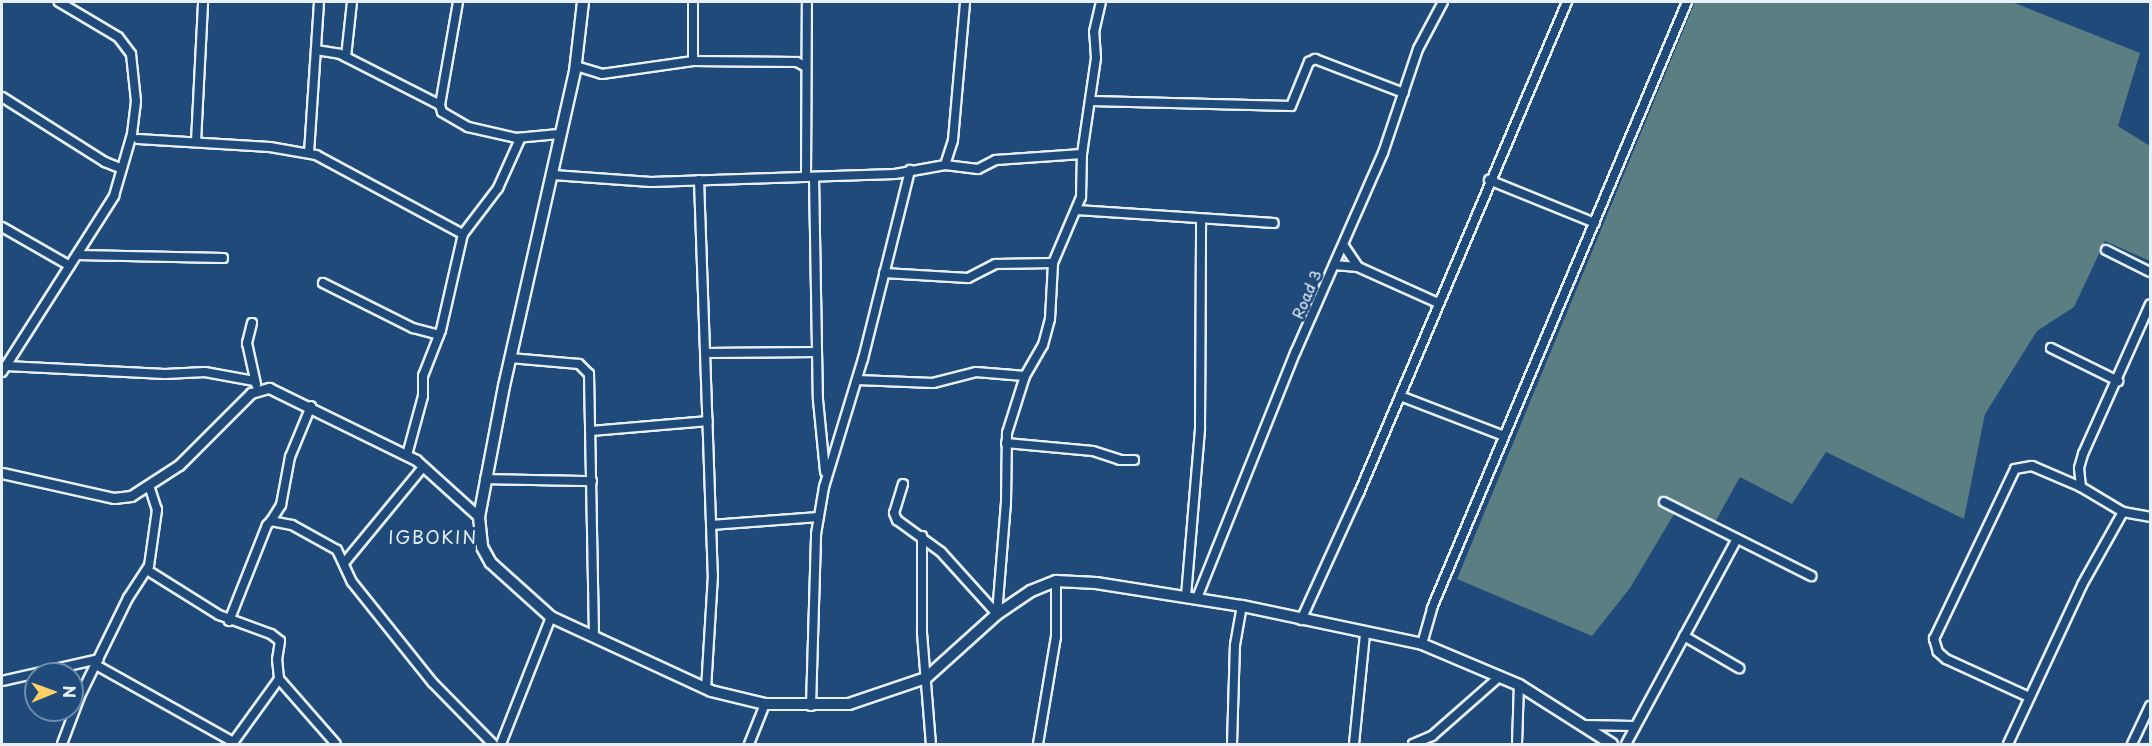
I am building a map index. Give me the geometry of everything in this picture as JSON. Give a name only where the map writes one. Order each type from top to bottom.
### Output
[{"type":"main road","points":[[583,2],[576,66],[559,134],[554,175],[510,358],[479,517],[482,547],[490,563],[551,617],[706,688],[765,704],[811,706],[868,701],[926,678],[997,614],[1031,591],[1056,581],[1186,596],[1422,644],[1519,684],[1612,744]]},
{"type":"street","points":[[4,369],[118,189],[135,101],[131,54],[118,37],[59,2]]},
{"type":"street","points":[[196,142],[203,2]]},
{"type":"street","points":[[309,153],[319,2]]},
{"type":"street","points":[[346,57],[352,2]]},
{"type":"street","points":[[458,2],[440,105],[442,112],[454,122],[520,139],[559,134]]},
{"type":"street","points":[[693,2],[693,61]]},
{"type":"street","points":[[807,2],[806,67],[817,352],[826,476]]},
{"type":"street","points":[[945,165],[953,140],[965,2]]},
{"type":"street","points":[[997,614],[1006,503],[1006,443],[1025,376],[1034,364],[1047,330],[1053,263],[1081,197],[1082,154],[1096,58],[1094,32],[1101,2]]},
{"type":"street","name":"Road 3","points":[[1197,598],[1334,265],[1383,153],[1418,50],[1443,2]]},
{"type":"street","points":[[1301,620],[1400,396],[1489,180],[1567,2]]},
{"type":"street","points":[[1422,644],[1432,608],[1687,2]]},
{"type":"street","points":[[316,50],[346,57],[440,105]]},
{"type":"street","points":[[797,62],[808,53]]},
{"type":"street","points":[[1091,101],[1291,106],[1309,62],[1315,59],[1404,93]]},
{"type":"street","points":[[576,66],[610,74],[693,61],[797,62],[806,67]]},
{"type":"street","points":[[2,97],[105,162],[122,168]]},
{"type":"street","points":[[138,139],[309,153],[463,234]]},
{"type":"street","points":[[407,455],[423,396],[423,376],[439,336],[463,234],[498,188],[520,139]]},
{"type":"street","points":[[554,175],[634,182],[810,177],[910,170],[945,165],[978,169],[996,160],[1082,154]]},
{"type":"street","points":[[811,706],[819,517],[826,476],[856,380],[910,170]]},
{"type":"street","points":[[699,180],[713,575],[706,688]]},
{"type":"street","points":[[1489,180],[1595,223]]},
{"type":"street","points":[[1077,210],[1201,220],[1274,223]]},
{"type":"street","points":[[1186,596],[1201,418],[1201,220]]},
{"type":"street","points":[[2,227],[70,266]]},
{"type":"street","points":[[1344,246],[1358,267]]},
{"type":"street","points":[[2106,250],[2151,272]]},
{"type":"street","points":[[77,255],[224,258]]},
{"type":"street","points":[[884,273],[968,278],[996,264],[1053,263]]},
{"type":"street","points":[[1334,265],[1358,267],[1438,303]]},
{"type":"street","points":[[323,283],[413,328],[439,336]]},
{"type":"street","points":[[2081,487],[2080,460],[2118,381],[2151,304]]},
{"type":"street","points":[[252,323],[247,343],[254,381],[260,390]]},
{"type":"street","points":[[2051,348],[2118,381]]},
{"type":"street","points":[[706,353],[817,352]]},
{"type":"street","points":[[510,358],[584,367],[589,374],[592,431],[594,636]]},
{"type":"street","points":[[4,369],[165,374],[205,372],[254,381]]},
{"type":"street","points":[[856,380],[933,383],[976,372],[1025,376]]},
{"type":"street","points":[[2,473],[114,498],[131,496],[179,465],[251,393],[260,390],[280,390],[407,455],[479,517]]},
{"type":"street","points":[[1400,396],[1504,436]]},
{"type":"street","points":[[229,621],[271,521],[281,505],[290,457],[311,406]]},
{"type":"street","points":[[592,431],[708,421]]},
{"type":"street","points":[[1006,443],[1093,451],[1120,460],[1134,460]]},
{"type":"street","points":[[2028,698],[1946,659],[1938,652],[1935,636],[2015,469],[2028,465],[2081,487],[2123,512],[2151,517]]},
{"type":"street","points":[[344,563],[423,467]]},
{"type":"street","points":[[485,479],[592,481]]},
{"type":"street","points":[[903,484],[894,513],[941,552],[997,614]]},
{"type":"street","points":[[62,744],[80,696],[128,598],[147,570],[157,510],[149,486]]},
{"type":"street","points":[[1664,501],[1811,576]]},
{"type":"street","points":[[281,505],[288,524]]},
{"type":"street","points":[[2008,744],[2082,585],[2123,512]]},
{"type":"street","points":[[711,525],[819,517]]},
{"type":"street","points":[[271,521],[288,524],[337,550],[352,582],[433,683],[493,744]]},
{"type":"street","points":[[922,536],[926,678],[931,744]]},
{"type":"street","points":[[1626,744],[1632,726],[1737,539]]},
{"type":"street","points":[[147,570],[229,621],[271,634],[280,641],[277,659],[279,679],[336,744]]},
{"type":"street","points":[[1038,744],[1056,638],[1056,581]]},
{"type":"street","points":[[1232,744],[1235,645],[1242,606]]},
{"type":"street","points":[[501,744],[551,617]]},
{"type":"street","points":[[1354,744],[1365,633]]},
{"type":"street","points":[[1684,636],[1739,668]]},
{"type":"street","points":[[2,681],[98,662],[232,743],[279,679]]},
{"type":"street","points":[[1413,744],[1432,736],[1499,677]]},
{"type":"street","points":[[1517,744],[1519,684]]},
{"type":"street","points":[[749,744],[765,704]]},
{"type":"street","points":[[2132,744],[2151,706]]},
{"type":"street","points":[[1581,725],[1632,726]]},
{"type":"green space","points":[[1695,2],[2012,2],[2140,53],[2118,126],[2150,146],[2150,261],[2105,241],[2074,307],[2037,331],[1985,414],[1964,519],[1826,452],[1792,504],[1740,477],[1714,524],[1677,509],[1630,588],[1592,636],[1457,579]]},
{"type":"district","name":"IGBOKIN","points":[[433,537]]}]
